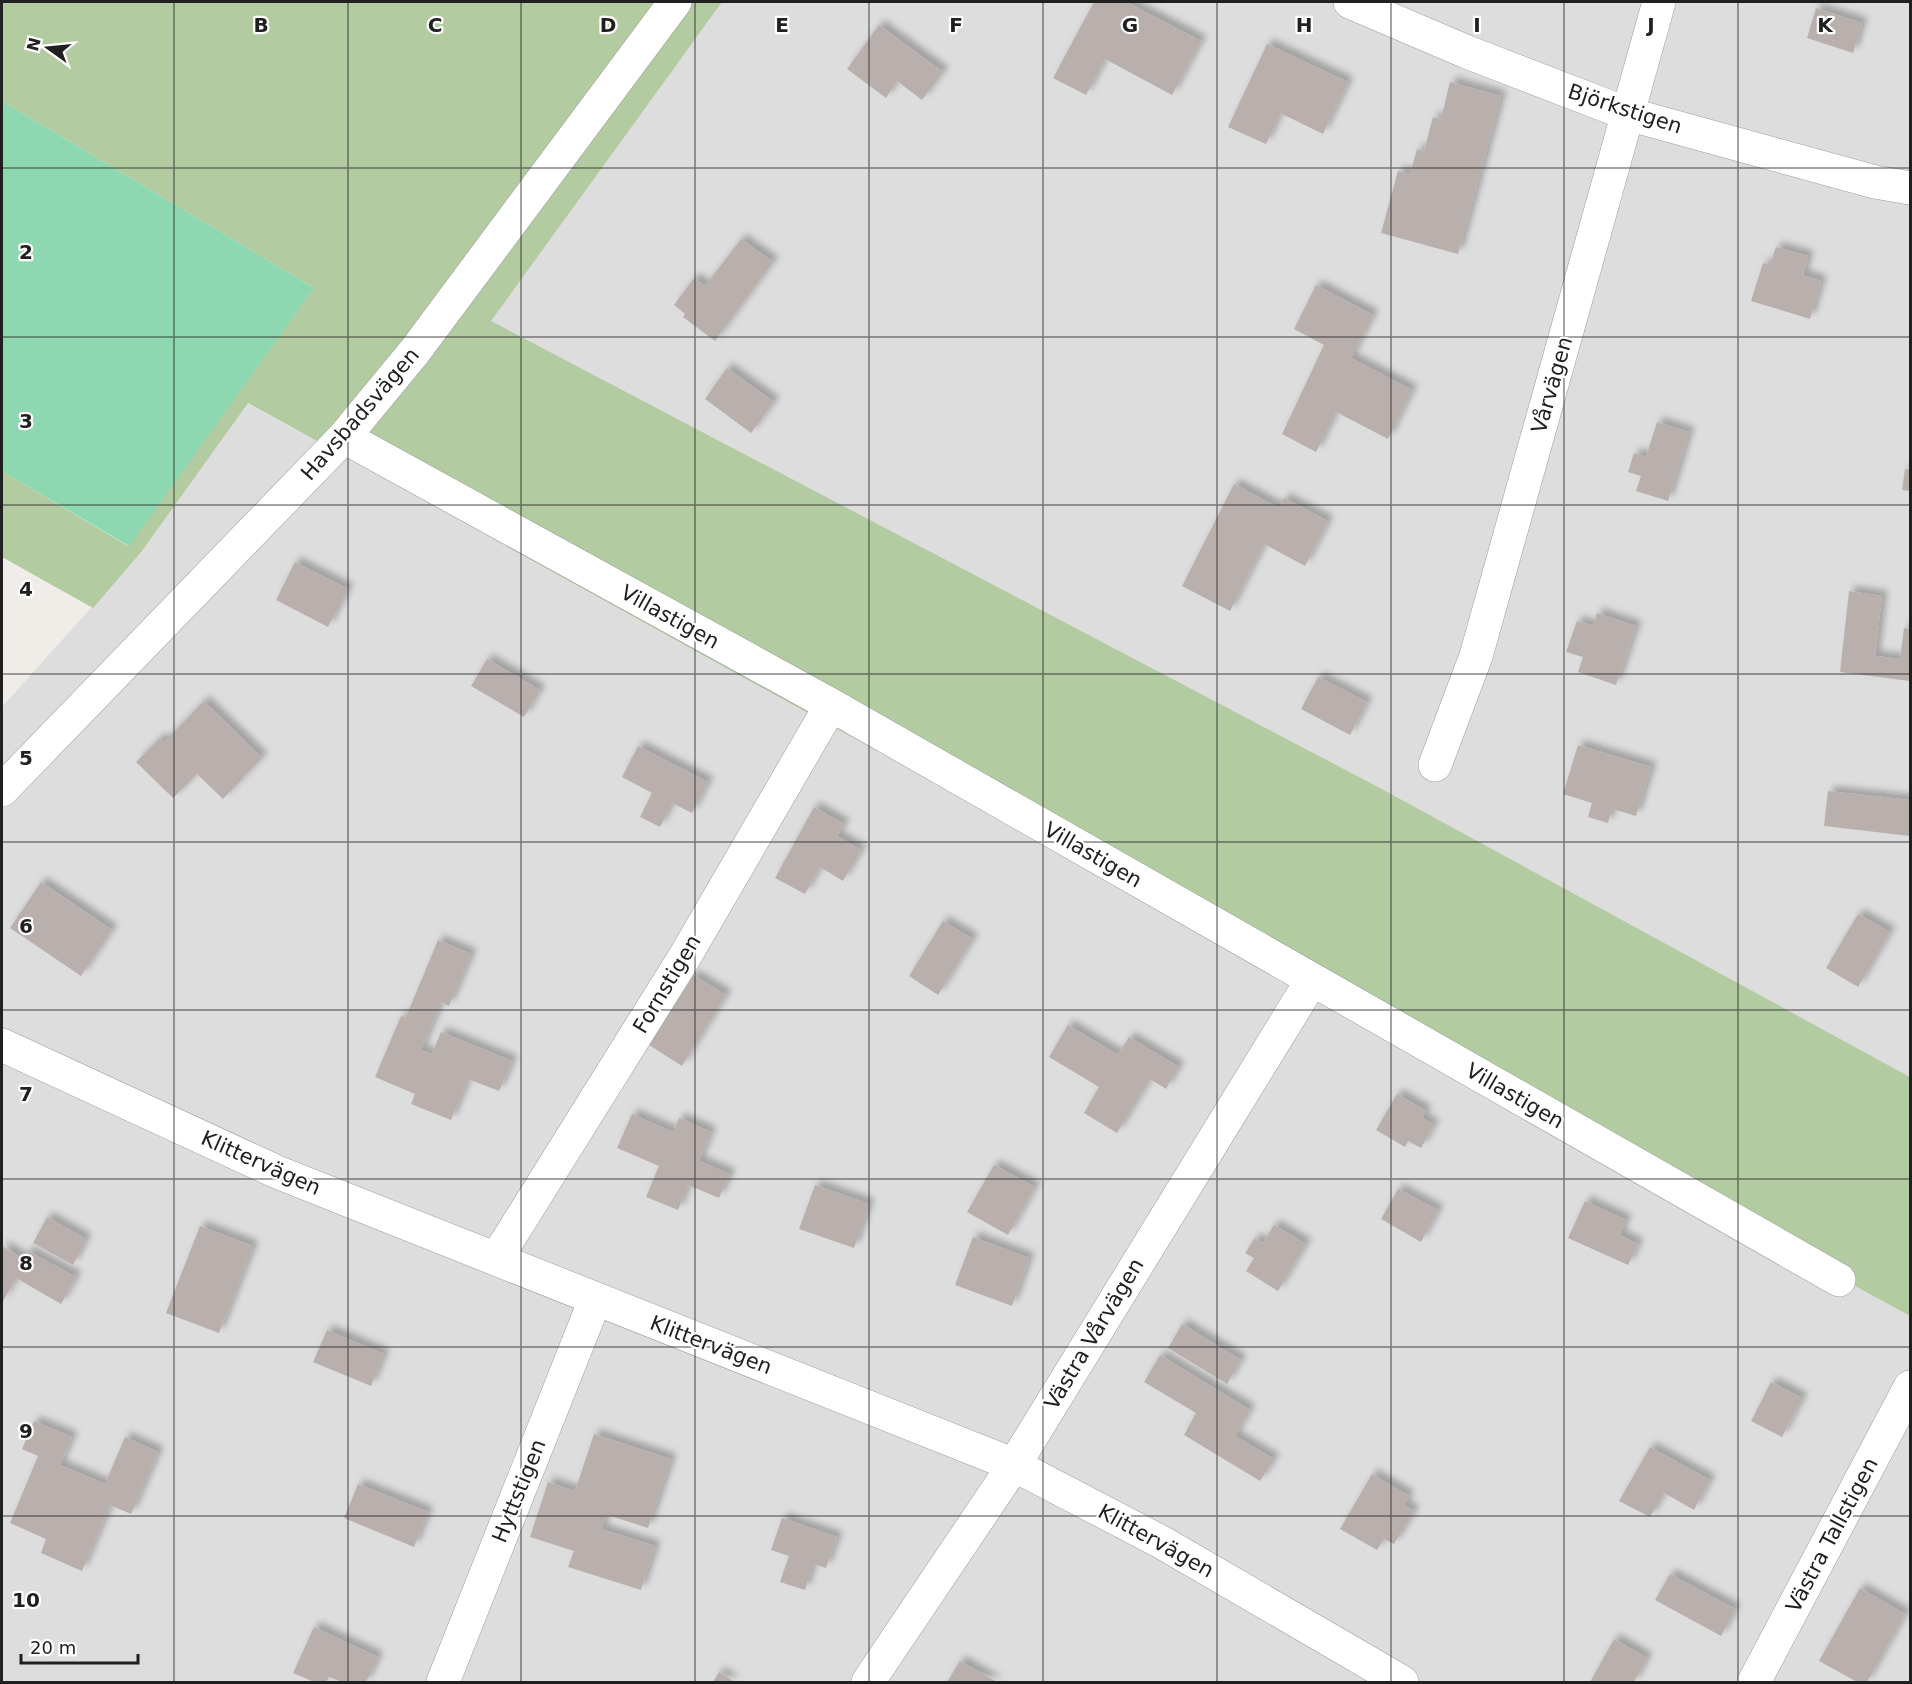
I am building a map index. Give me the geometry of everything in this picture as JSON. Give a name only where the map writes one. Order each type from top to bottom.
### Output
[{"type":"street","name":"Havsbadsvägen","points":[[2,790],[344,437],[416,351],[675,2]]},
{"type":"street","name":"Björkstigen","points":[[1350,2],[1467,52],[1628,114],[1875,182],[1911,188]]},
{"type":"street","name":"Vårvägen","points":[[1436,765],[1476,656],[1659,2]]},
{"type":"street","name":"Villastigen","points":[[344,437],[831,705],[1839,1280]]},
{"type":"street","name":"Fornstigen","points":[[496,1259],[684,958],[831,705]]},
{"type":"street","name":"Västra Vårvägen","points":[[868,1683],[1014,1465],[1312,980]]},
{"type":"street","name":"Klittervägen","points":[[2,1046],[277,1172],[1014,1465],[1163,1543],[1402,1683]]},
{"type":"street","name":"Hyttstigen","points":[[443,1683],[595,1300]]},
{"type":"street","name":"Västra Tallstigen","points":[[1754,1683],[1911,1387]]},
{"type":"shaded area","points":[[722,2],[1910,2],[1910,1077],[1380,788],[490,321]]},
{"type":"shaded area","points":[[247,403],[744,678],[1910,1316],[1910,1682],[2,1682],[2,707],[142,551]]},
{"type":"green space","points":[[2,2],[722,2],[491,321],[1380,788],[1910,1077],[1910,1316],[744,678],[248,403],[142,551],[93,608],[2,557],[2,471],[128,546],[314,288],[2,101]]},
{"type":"green space","points":[[2,101],[314,288],[129,546],[2,471]]},
{"type":"building","points":[[1094,2],[1126,2],[1201,41],[1172,95],[1105,59],[1086,95],[1053,78]]},
{"type":"building","points":[[1816,8],[1862,23],[1853,53],[1807,38]]},
{"type":"building","points":[[879,25],[943,72],[922,100],[897,81],[886,98],[847,69]]},
{"type":"building","points":[[1267,44],[1348,82],[1323,134],[1280,113],[1266,144],[1228,127]]},
{"type":"building","points":[[1450,82],[1501,96],[1458,254],[1381,233],[1398,171],[1410,174],[1417,149],[1424,151],[1433,117],[1441,119]]},
{"type":"building","points":[[741,239],[773,262],[715,341],[683,317],[685,314],[674,305],[694,278],[705,286]]},
{"type":"building","points":[[1776,247],[1808,256],[1803,275],[1821,281],[1810,319],[1751,301],[1763,263],[1770,265]]},
{"type":"building","points":[[1316,285],[1373,315],[1351,358],[1412,390],[1388,439],[1336,412],[1316,452],[1282,434],[1324,345],[1294,329]]},
{"type":"building","points":[[727,368],[774,402],[751,433],[705,399]]},
{"type":"building","points":[[1657,422],[1689,432],[1668,501],[1636,491],[1641,476],[1628,472],[1634,453],[1646,457]]},
{"type":"building","points":[[1905,469],[1910,470],[1910,491],[1902,490]]},
{"type":"building","points":[[1234,484],[1279,508],[1284,498],[1328,521],[1305,566],[1264,544],[1230,611],[1182,586]]},
{"type":"building","points":[[295,562],[348,589],[328,627],[276,600]]},
{"type":"building","points":[[1849,591],[1882,596],[1875,656],[1900,659],[1904,628],[1910,629],[1910,681],[1840,672]]},
{"type":"building","points":[[1597,613],[1636,626],[1616,685],[1578,672],[1583,657],[1566,652],[1577,621],[1593,626]]},
{"type":"building","points":[[487,659],[540,690],[524,717],[471,686]]},
{"type":"building","points":[[1318,677],[1367,702],[1350,735],[1301,709]]},
{"type":"building","points":[[204,701],[262,758],[223,799],[197,774],[173,798],[136,762],[160,738],[164,742]]},
{"type":"building","points":[[1578,745],[1651,767],[1636,816],[1612,809],[1608,823],[1588,817],[1592,803],[1563,794]]},
{"type":"building","points":[[638,746],[708,782],[692,813],[672,803],[660,827],[640,817],[652,793],[622,777]]},
{"type":"building","points":[[1828,791],[1910,800],[1910,836],[1824,826]]},
{"type":"building","points":[[814,807],[844,824],[837,836],[861,850],[843,881],[820,867],[805,894],[775,878]]},
{"type":"building","points":[[41,882],[112,930],[81,976],[10,928]]},
{"type":"building","points":[[1858,914],[1890,932],[1858,987],[1826,968]]},
{"type":"building","points":[[943,921],[973,939],[938,995],[909,976]]},
{"type":"building","points":[[438,940],[471,954],[449,1006],[441,1002],[421,1050],[432,1054],[441,1032],[512,1061],[499,1091],[468,1079],[451,1120],[411,1104],[415,1094],[375,1077],[401,1016],[406,1017]]},
{"type":"building","points":[[693,975],[726,995],[682,1066],[649,1045]]},
{"type":"building","points":[[1068,1025],[1118,1055],[1129,1037],[1179,1067],[1166,1089],[1150,1079],[1117,1133],[1084,1113],[1099,1087],[1049,1057]]},
{"type":"building","points":[[1397,1094],[1426,1111],[1422,1118],[1434,1125],[1421,1148],[1408,1141],[1405,1147],[1376,1130]]},
{"type":"building","points":[[632,1114],[673,1132],[679,1118],[711,1132],[699,1161],[730,1174],[719,1198],[688,1185],[678,1210],[646,1197],[659,1166],[617,1148]]},
{"type":"building","points":[[994,1165],[1035,1187],[1008,1235],[967,1212]]},
{"type":"building","points":[[815,1185],[869,1204],[854,1248],[799,1229]]},
{"type":"building","points":[[1398,1189],[1438,1210],[1421,1242],[1381,1219]]},
{"type":"building","points":[[1585,1201],[1626,1220],[1620,1235],[1638,1244],[1628,1265],[1568,1238]]},
{"type":"building","points":[[47,1217],[86,1239],[73,1265],[33,1243]]},
{"type":"building","points":[[1274,1225],[1306,1244],[1278,1291],[1246,1271],[1254,1258],[1245,1253],[1255,1238],[1263,1243]]},
{"type":"building","points":[[200,1226],[253,1246],[219,1333],[166,1313]]},
{"type":"building","points":[[973,1237],[1029,1258],[1012,1306],[955,1285]]},
{"type":"building","points":[[2,1246],[24,1259],[28,1251],[76,1277],[61,1304],[16,1278],[2,1303]]},
{"type":"building","points":[[1182,1324],[1241,1360],[1227,1384],[1168,1348]]},
{"type":"building","points":[[327,1330],[384,1354],[371,1386],[313,1362]]},
{"type":"building","points":[[1160,1355],[1250,1410],[1235,1436],[1274,1459],[1260,1481],[1184,1435],[1196,1413],[1144,1382]]},
{"type":"building","points":[[1771,1382],[1802,1398],[1782,1437],[1751,1421]]},
{"type":"building","points":[[34,1421],[72,1437],[60,1465],[105,1484],[125,1437],[158,1452],[131,1514],[110,1505],[82,1571],[41,1553],[46,1539],[10,1523],[38,1456],[22,1449]]},
{"type":"building","points":[[594,1434],[671,1459],[648,1528],[607,1515],[601,1529],[655,1546],[641,1590],[568,1567],[574,1551],[530,1537],[548,1482],[575,1491]]},
{"type":"building","points":[[1650,1447],[1710,1480],[1694,1510],[1664,1493],[1650,1517],[1619,1501]]},
{"type":"building","points":[[1372,1474],[1409,1496],[1404,1505],[1414,1511],[1394,1544],[1384,1539],[1377,1550],[1340,1529]]},
{"type":"building","points":[[358,1484],[428,1512],[414,1547],[344,1518]]},
{"type":"building","points":[[782,1518],[837,1537],[826,1568],[813,1564],[805,1590],[780,1582],[789,1556],[771,1550]]},
{"type":"building","points":[[1670,1574],[1735,1609],[1721,1636],[1655,1600]]},
{"type":"building","points":[[1860,1588],[1905,1614],[1867,1682],[1857,1682],[1819,1661]]},
{"type":"building","points":[[314,1627],[378,1657],[366,1682],[342,1682],[329,1677],[326,1682],[314,1682],[293,1673]]},
{"type":"building","points":[[1614,1639],[1647,1658],[1634,1682],[1590,1682]]},
{"type":"building","points":[[960,1661],[997,1682],[947,1682]]},
{"type":"building","points":[[719,1672],[735,1682],[713,1682]]}]
